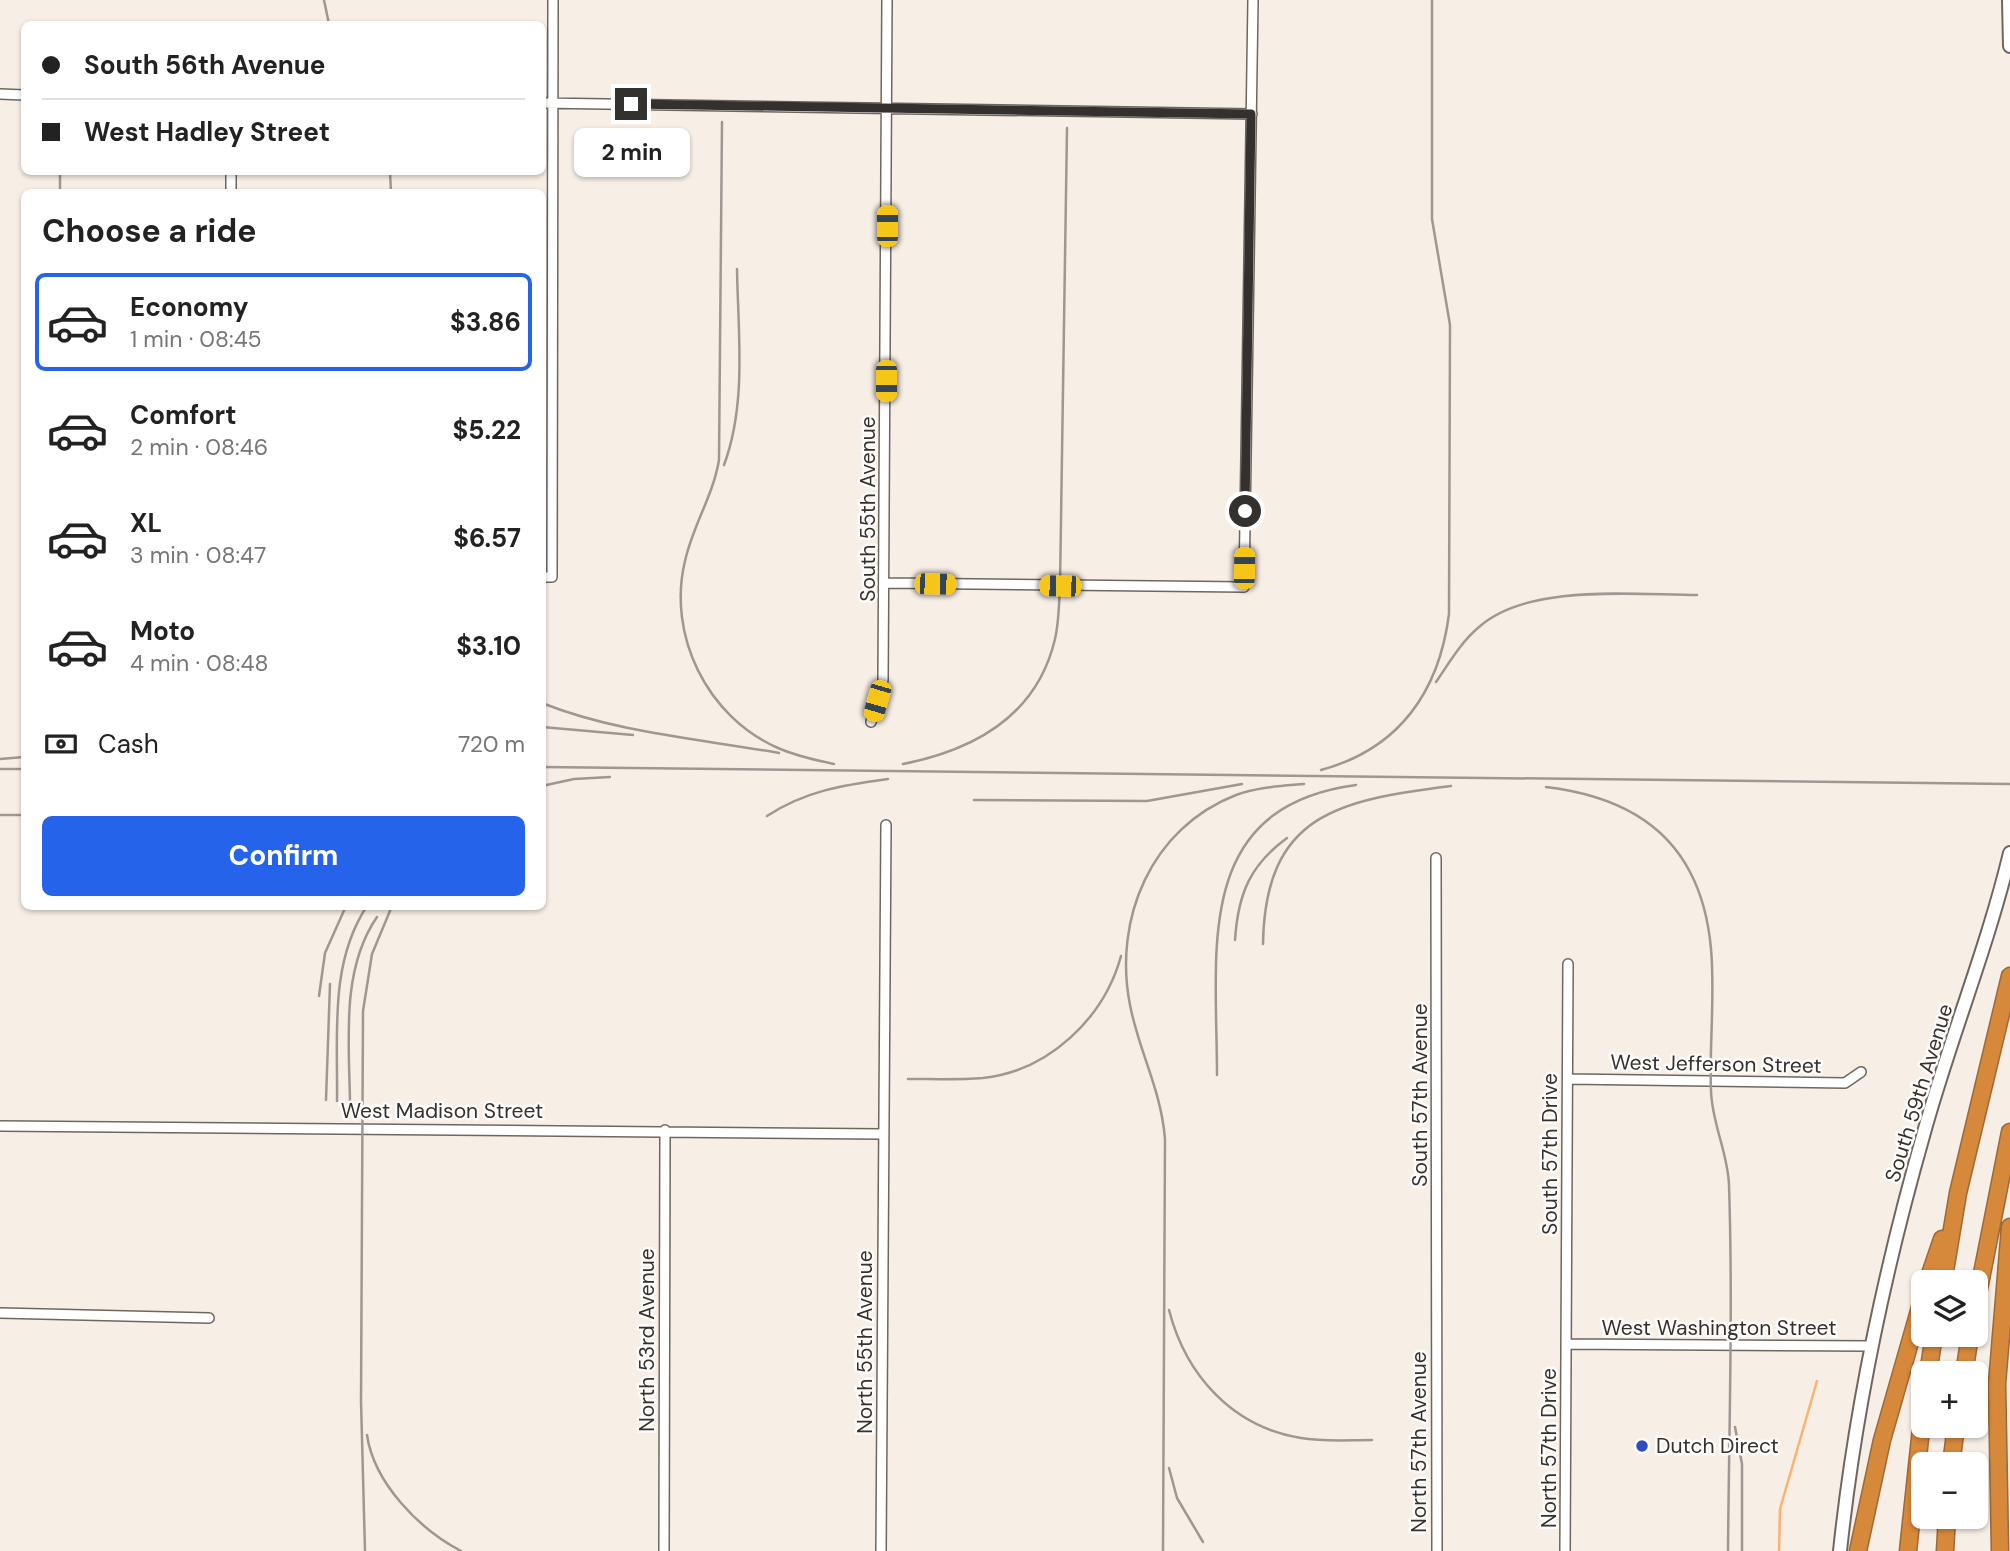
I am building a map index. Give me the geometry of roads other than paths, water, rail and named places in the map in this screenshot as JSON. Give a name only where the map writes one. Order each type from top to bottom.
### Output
[{"type":"highway","points":[[1945,1270],[1958,1193],[2010,976]]},
{"type":"highway","points":[[1983,1270],[2010,1132]]},
{"type":"highway","points":[[1931,1270],[1958,1193]]},
{"type":"highway","points":[[2000,1551],[1997,1384],[2010,1227]]},
{"type":"highway","points":[[1858,1551],[1882,1440],[1911,1339]]},
{"type":"highway","points":[[1908,1551],[1920,1438]]},
{"type":"highway","points":[[1945,1551],[1946,1529]]},
{"type":"main road","points":[[2010,0],[2010,46]]},
{"type":"main road","name":"South 59th Avenue","points":[[1840,1551],[1852,1454],[1870,1346],[1923,1134],[1989,933],[2010,853]]},
{"type":"street","points":[[547,577],[547,103],[553,0]]},
{"type":"street","name":"South 55th Avenue","points":[[871,722],[883,680],[887,0]]},
{"type":"street","points":[[885,583],[1244,587],[1253,0]]},
{"type":"street","points":[[0,94],[21,95]]},
{"type":"street","points":[[547,103],[1251,114]]},
{"type":"street","points":[[883,1134],[886,825]]},
{"type":"street","name":"South 57th Avenue","points":[[1436,858],[1437,1333]]},
{"type":"street","name":"South 57th Drive","points":[[1567,1344],[1568,964]]},
{"type":"street","name":"West Jefferson Street","points":[[1567,1079],[1845,1083],[1861,1072]]},
{"type":"street","name":"West Madison Street","points":[[0,1126],[883,1134]]},
{"type":"street","name":"North 53rd Avenue","points":[[664,1551],[665,1130]]},
{"type":"street","name":"North 55th Avenue","points":[[881,1551],[883,1134]]},
{"type":"street","points":[[0,1313],[209,1318]]},
{"type":"street","name":"North 57th Avenue","points":[[1437,1333],[1437,1551]]},
{"type":"street","name":"West Washington Street","points":[[1567,1344],[1870,1346]]},
{"type":"street","name":"North 57th Drive","points":[[1565,1551],[1567,1344]]},
{"type":"waterway","points":[[1779,1551],[1780,1509],[1817,1381]]},
{"type":"railway","points":[[324,0],[328,21]]},
{"type":"railway","points":[[1321,770],[1372,748],[1393,732],[1410,713],[1425,692],[1436,668],[1449,614],[1450,325],[1432,219],[1432,0]]},
{"type":"railway","points":[[722,122],[719,460],[685,561],[681,589],[682,617],[688,645],[698,671],[731,716],[753,734],[778,748],[834,764]]},
{"type":"railway","points":[[903,764],[954,749],[978,739],[999,725],[1018,709],[1034,689],[1046,666],[1055,639],[1060,586],[1067,128]]},
{"type":"railway","points":[[60,175],[60,189]]},
{"type":"railway","points":[[390,175],[391,189]]},
{"type":"railway","points":[[724,465],[736,417],[740,368],[737,269]]},
{"type":"railway","points":[[1436,682],[1461,646],[1479,627],[1500,613],[1525,603],[1583,594],[1697,595]]},
{"type":"railway","points":[[546,704],[600,722],[779,753]]},
{"type":"railway","points":[[546,727],[633,735]]},
{"type":"railway","points":[[0,759],[21,757]]},
{"type":"railway","points":[[546,767],[2010,784]]},
{"type":"railway","points":[[0,769],[21,769]]},
{"type":"railway","points":[[546,785],[574,779],[610,777]]},
{"type":"railway","points":[[767,816],[781,807],[825,790],[888,779]]},
{"type":"railway","points":[[974,800],[1147,801],[1242,784]]},
{"type":"railway","points":[[1163,1551],[1165,1139],[1155,1087],[1130,1005],[1126,973],[1127,941],[1134,909],[1145,880],[1161,853],[1181,830],[1206,810],[1244,792],[1304,784]]},
{"type":"railway","points":[[1217,1075],[1218,934],[1225,891],[1240,853],[1265,822],[1303,799],[1356,785]]},
{"type":"railway","points":[[1263,944],[1267,900],[1278,866],[1294,840],[1316,821],[1343,808],[1375,798],[1451,786]]},
{"type":"railway","points":[[1546,787],[1610,802],[1647,822],[1664,836],[1690,872],[1701,897],[1708,924],[1712,980],[1711,1091],[1729,1185],[1731,1322],[1728,1551]]},
{"type":"railway","points":[[0,815],[21,815]]},
{"type":"railway","points":[[1235,940],[1239,908],[1248,882],[1264,859],[1287,838]]},
{"type":"railway","points":[[319,996],[325,953],[344,910]]},
{"type":"railway","points":[[337,1101],[337,1026],[341,976],[346,951],[365,910]]},
{"type":"railway","points":[[365,1551],[361,1401],[363,1011],[372,954],[390,910]]},
{"type":"railway","points":[[350,1101],[349,1030],[352,982],[365,937],[377,917]]},
{"type":"railway","points":[[908,1079],[983,1078],[1030,1065],[1051,1053],[1070,1038],[1102,1000],[1121,956]]},
{"type":"railway","points":[[326,1100],[330,984]]},
{"type":"railway","points":[[1169,1310],[1187,1356],[1200,1377],[1216,1395],[1254,1423],[1301,1438],[1372,1440]]},
{"type":"railway","points":[[1735,1427],[1742,1464],[1742,1551]]},
{"type":"railway","points":[[367,1435],[379,1470],[401,1503],[430,1530],[461,1551]]},
{"type":"railway","points":[[1169,1468],[1177,1498],[1203,1542]]},
{"type":"place","name":"Dutch Direct","points":[[1642,1446]]}]
